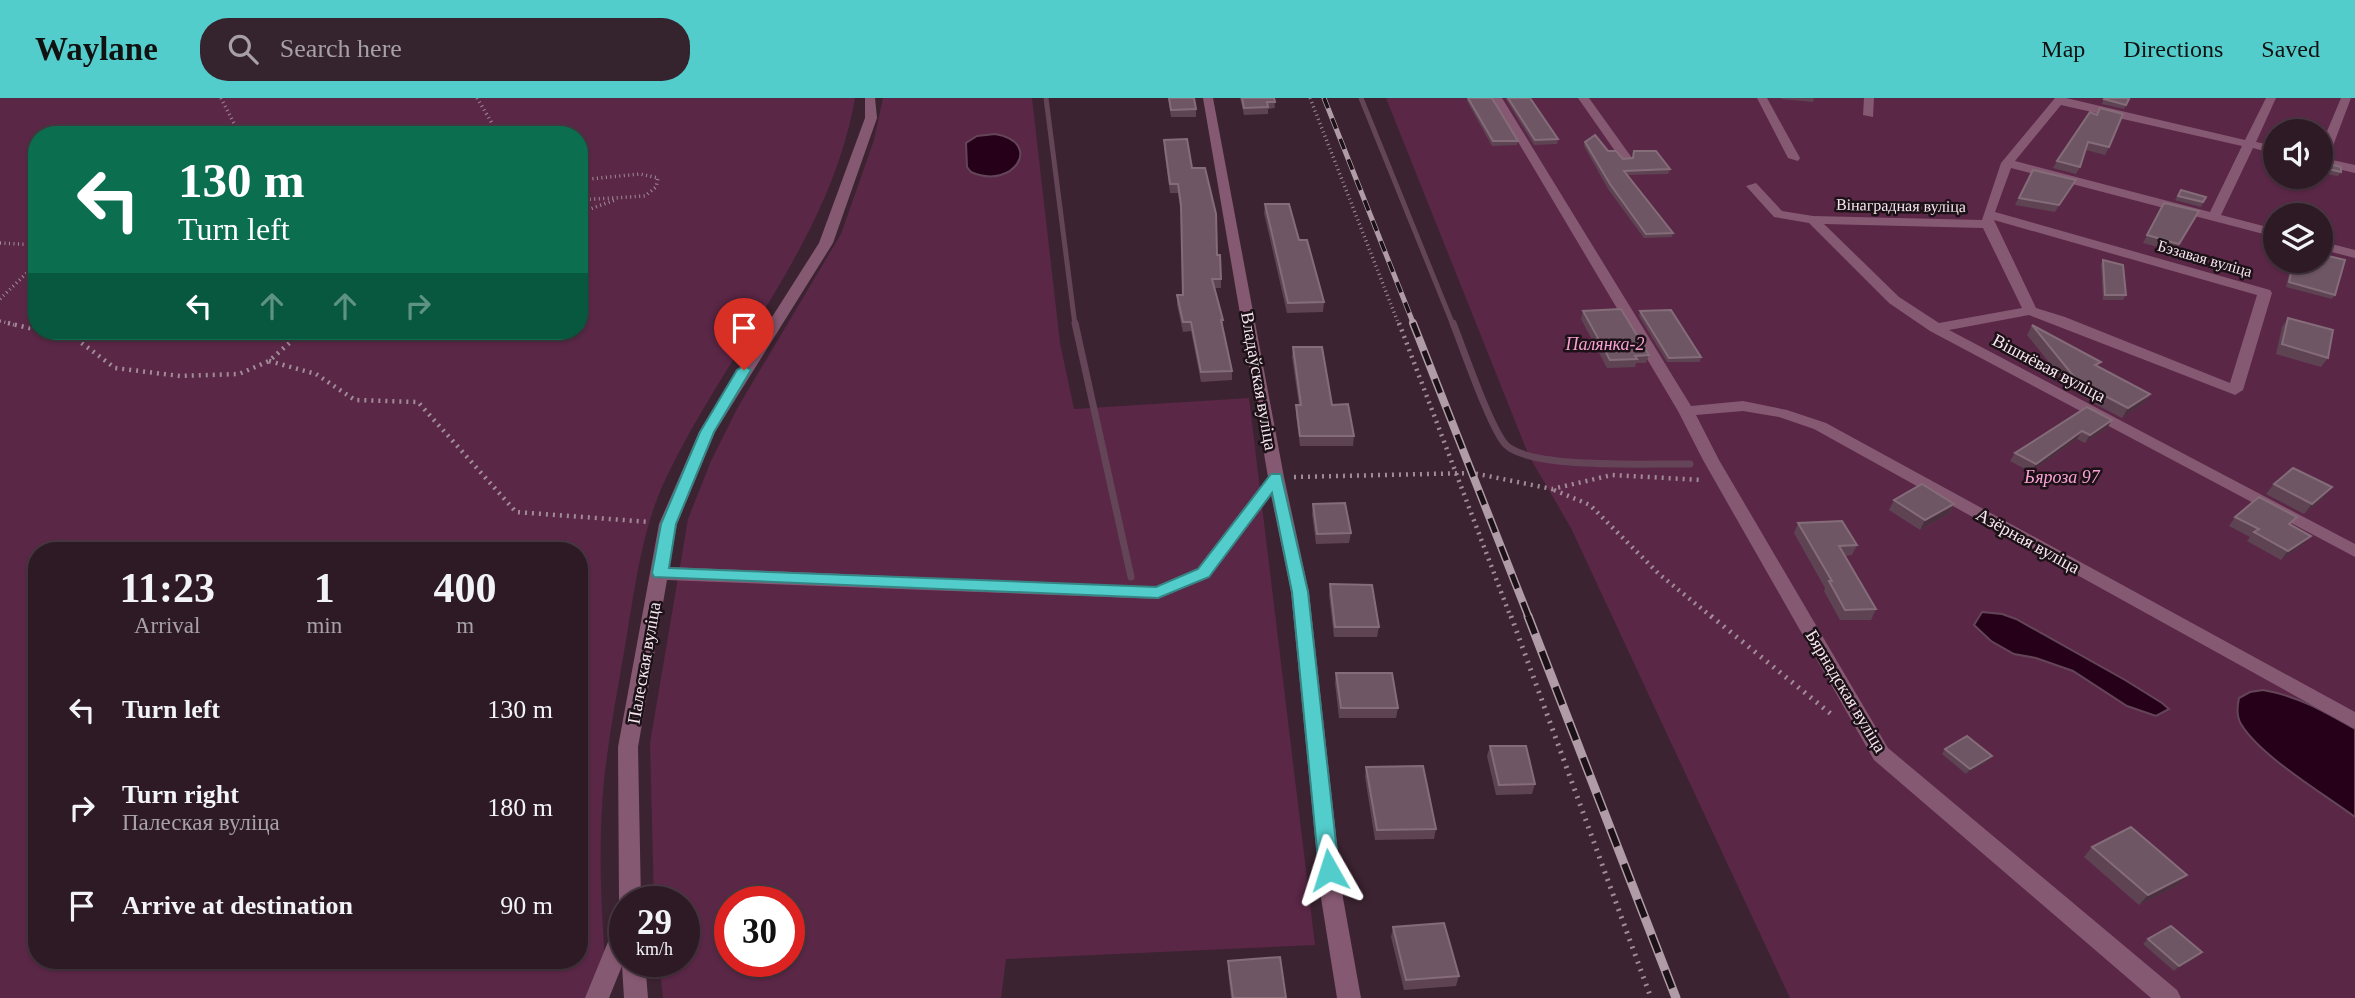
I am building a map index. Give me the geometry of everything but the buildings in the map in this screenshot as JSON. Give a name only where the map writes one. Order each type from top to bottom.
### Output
[{"type":"street","name":"Палеская вуліца","points":[[630,886],[628,747],[668,524],[707,432],[826,243],[871,118],[870,98]]},
{"type":"street","name":"Владаўская вуліца","points":[[1208,98],[1276,477],[1300,592],[1332,898],[1349,998]]},
{"type":"street","name":"Бярнадская вуліца","points":[[1497,98],[1686,411],[1723,481],[1881,754],[2169,998]]},
{"type":"street","points":[[1583,98],[1626,158]]},
{"type":"street","points":[[1762,98],[1794,158]]},
{"type":"street","points":[[1869,98],[1869,115]]},
{"type":"street","points":[[2214,217],[2271,98]]},
{"type":"street","points":[[2333,131],[2346,98]]},
{"type":"street","points":[[1935,328],[2030,311],[1988,219],[2007,163],[2060,99],[2263,147]]},
{"type":"street","points":[[2007,163],[2263,230]]},
{"type":"street","points":[[2333,164],[2355,169]]},
{"type":"street","points":[[1752,186],[1778,214],[1813,220]]},
{"type":"street","name":"Вінаградная вуліца","points":[[1813,220],[1988,219]]},
{"type":"street","name":"Бэзавая вуліца","points":[[1988,219],[2266,293],[2235,390],[2060,320],[2030,311]]},
{"type":"street","name":"Вішнёвая вуліца","points":[[1813,220],[1894,300],[1935,328],[2355,551]]},
{"type":"street","points":[[2333,248],[2355,254]]},
{"type":"street","name":"Азёрная вуліца","points":[[1686,411],[1743,406],[1782,413],[1820,426],[2355,721]]},
{"type":"street","points":[[660,573],[1158,593],[1203,573],[1276,477]]},
{"type":"street","points":[[597,998],[609,968]]},
{"type":"street","points":[[634,977],[636,998]]},
{"type":"path","points":[[221,98],[235,126]]},
{"type":"path","points":[[477,98],[494,126]]},
{"type":"path","points":[[1310,98],[1458,473],[1651,998]]},
{"type":"path","points":[[588,179],[640,174],[658,178],[656,187],[645,196],[588,200]]},
{"type":"path","points":[[588,210],[622,198]]},
{"type":"path","points":[[0,243],[28,245]]},
{"type":"path","points":[[0,299],[28,272]]},
{"type":"path","points":[[0,321],[28,328]]},
{"type":"path","points":[[78,340],[115,368],[180,376],[239,374],[269,360],[292,340]]},
{"type":"path","points":[[269,360],[316,374],[355,400],[418,402],[516,512],[668,524]]},
{"type":"path","points":[[1276,477],[1473,473],[1552,489],[1590,505],[1659,574],[1840,720]]},
{"type":"path","points":[[1552,489],[1612,475],[1723,481]]},
{"type":"green space","points":[[0,98],[855,98],[842,150],[824,200],[775,293],[692,429],[667,476],[646,533],[611,726],[604,781],[602,917],[608,998],[0,998]]},
{"type":"green space","points":[[883,98],[1032,98],[1060,343],[1074,409],[1249,398],[1315,945],[1006,959],[1001,998],[663,998],[661,977],[700,977],[700,886],[654,886],[650,743],[688,519],[711,461],[738,407],[841,234],[874,140]]},
{"type":"green space","name":"Бяроза 97","points":[[1386,98],[2355,98],[2355,998],[1790,998],[1571,528],[1529,456]]},
{"type":"shaded area","points":[[995,134],[1010,139],[1018,146],[1018,163],[1000,175],[986,176],[971,172],[967,167],[966,143],[977,136]]},
{"type":"shaded area","points":[[1982,612],[2016,619],[2125,680],[2169,709],[2156,716],[2127,706],[2073,671],[2036,658],[2014,654],[1991,641],[1974,625]]},
{"type":"shaded area","points":[[2263,690],[2300,700],[2355,729],[2355,817],[2262,749],[2241,724],[2237,711],[2239,698],[2250,692]]},
{"type":"waterway","points":[[1046,98],[1075,325]]},
{"type":"waterway","points":[[1361,98],[1453,325]]},
{"type":"waterway","points":[[1075,323],[1131,577]]},
{"type":"waterway","points":[[1453,323],[1485,406],[1506,445],[1520,453],[1566,462],[1690,464]]},
{"type":"railway","points":[[1324,98],[1414,325]]},
{"type":"railway","points":[[1413,323],[1529,618]]},
{"type":"railway","points":[[1528,616],[1676,998]]},
{"type":"route","points":[[744,370],[707,432],[668,524],[660,573],[1158,593],[1203,573],[1276,477],[1300,592],[1329,870]]},
{"type":"park label","name":"Палянка-2","points":[[1605,344]]}]
